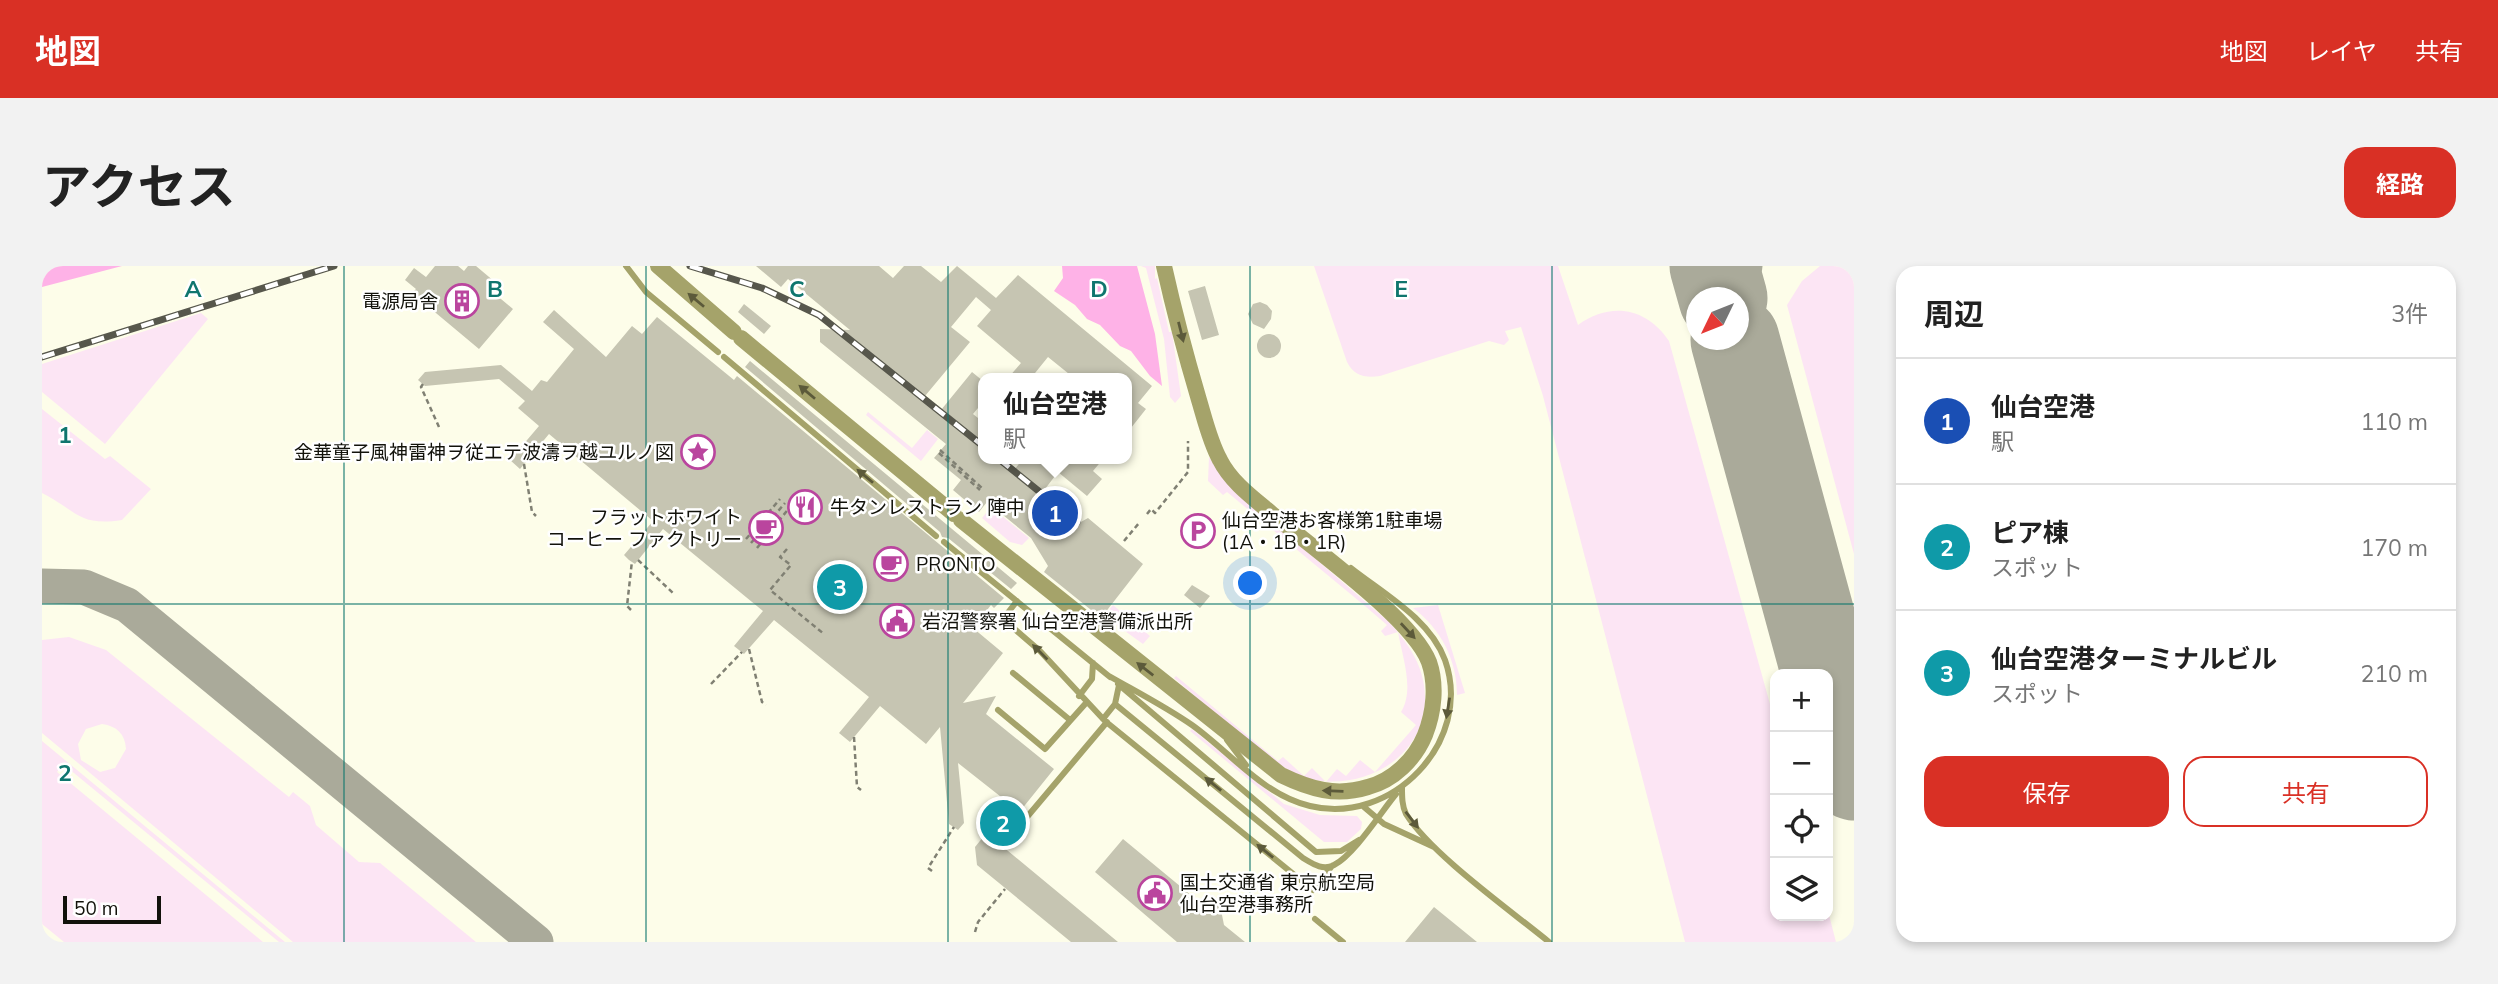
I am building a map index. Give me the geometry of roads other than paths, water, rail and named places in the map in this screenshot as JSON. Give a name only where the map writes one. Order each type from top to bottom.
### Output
[{"type":"street","points":[[658,266],[958,517],[1281,775],[1307,788],[1327,792],[1347,791],[1380,782],[1408,762],[1421,745],[1433,705],[1434,683],[1429,663],[1413,635],[1245,491],[1220,462],[1214,449],[1164,266]]},
{"type":"lane","points":[[626,266],[646,292],[718,352]]},
{"type":"lane","points":[[724,358],[936,536]]},
{"type":"lane","points":[[1017,601],[1003,619],[1040,651],[1086,703],[1313,891],[1428,758],[1445,726],[1450,695],[1448,672],[1439,648],[1410,613],[1280,511],[1245,491]]},
{"type":"lane","points":[[944,542],[1109,676],[1316,852],[1332,853],[1359,840]]},
{"type":"lane","points":[[1079,696],[1092,679],[1093,663]]},
{"type":"lane","points":[[1013,673],[1070,720]]},
{"type":"lane","points":[[1109,676],[1192,725],[1285,797],[1327,809],[1364,807],[1402,788]]},
{"type":"lane","points":[[1027,817],[1105,720],[1115,704],[1119,685]]},
{"type":"lane","points":[[998,710],[1045,749],[1086,703]]},
{"type":"lane","points":[[1115,704],[1303,859],[1318,867],[1332,866]]},
{"type":"lane","points":[[1215,724],[1254,775]]},
{"type":"lane","points":[[1402,788],[1403,807],[1408,816],[1436,847],[1549,942]]},
{"type":"lane","points":[[1364,807],[1376,818],[1436,847]]},
{"type":"lane","points":[[1315,919],[1343,942]]},
{"type":"railway","points":[[42,357],[334,266]]},
{"type":"railway","points":[[690,266],[762,288],[819,315],[978,442]]},
{"type":"railway","points":[[1005,464],[1077,522]]},
{"type":"place","name":"電源局舎","points":[[462,301]]},
{"type":"place","name":"金華童子風神雷神ヲ従エテ波濤ヲ越ユルノ図","points":[[698,452]]},
{"type":"place","name":"牛タンレストラン 陣中","points":[[805,507]]},
{"type":"place","name":"仙台空港","points":[[1055,513]]},
{"type":"place","name":"フラットホワイト コーヒー ファクトリー","points":[[766,528]]},
{"type":"place","name":"仙台空港お客様第1駐車場 (1A・1B・1R)","points":[[1198,531]]},
{"type":"place","name":"PRONTO","points":[[891,564]]},
{"type":"place","name":"仙台空港ターミナルビル","points":[[840,587]]},
{"type":"place","name":"岩沼警察署 仙台空港警備派出所","points":[[897,621]]},
{"type":"place","name":"ピア棟","points":[[1003,823]]},
{"type":"place","name":"国土交通省 東京航空局 仙台空港事務所","points":[[1155,893]]}]
